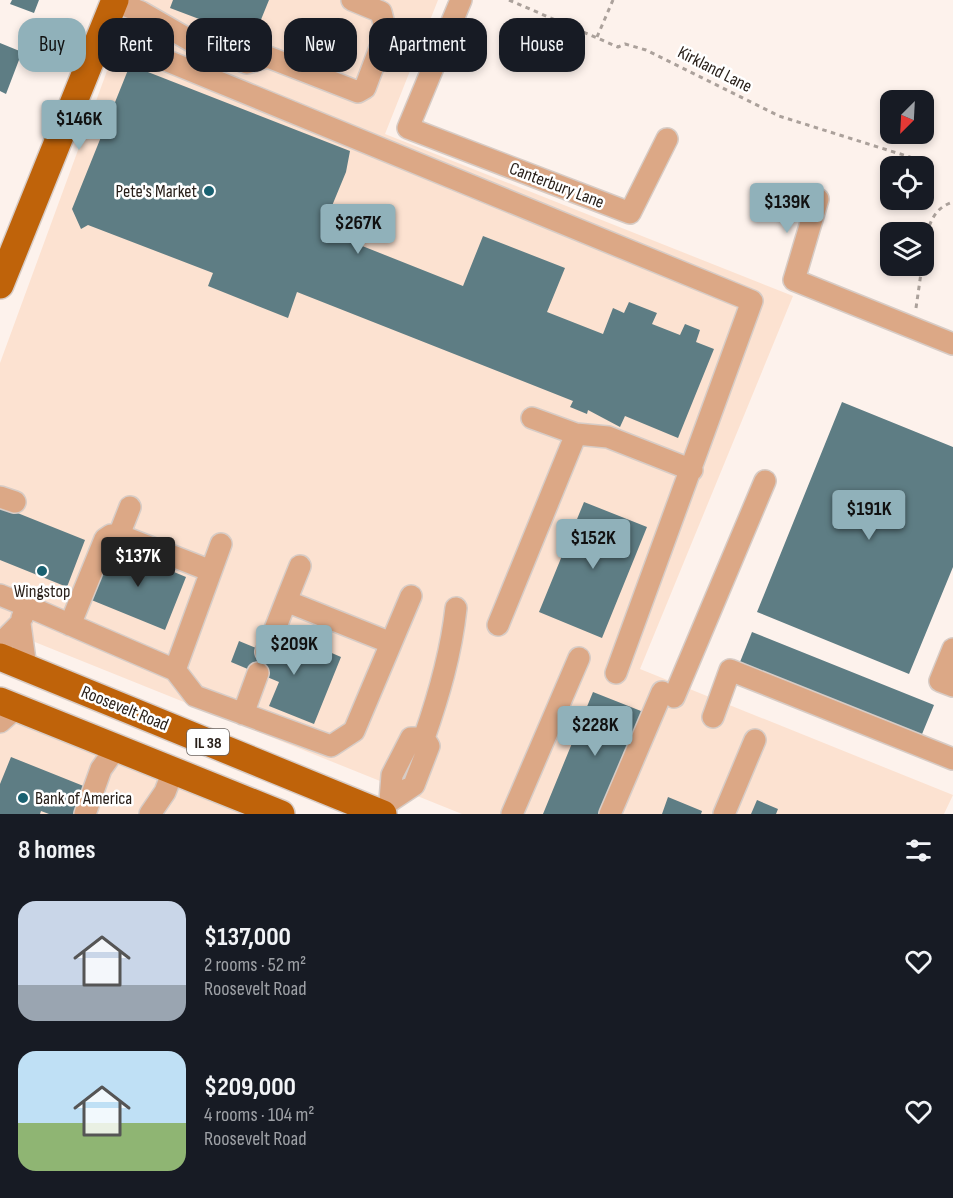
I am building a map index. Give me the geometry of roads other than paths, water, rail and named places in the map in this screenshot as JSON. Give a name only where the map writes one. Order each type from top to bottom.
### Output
[{"type":"main road","points":[[108,18],[115,1]]},
{"type":"main road","points":[[0,285],[98,44]]},
{"type":"main road","name":"Roosevelt Road","points":[[0,657],[384,811]]},
{"type":"main road","name":"IL 38","points":[[5,710],[116,747],[281,814]]},
{"type":"street","points":[[115,1],[141,12],[193,42],[247,63],[268,57],[358,92],[365,88],[386,32],[381,12],[352,0]]},
{"type":"street","name":"Canterbury Lane","points":[[460,0],[408,128],[630,213],[667,140]]},
{"type":"street","points":[[174,64],[752,301],[616,673]]},
{"type":"street","points":[[818,199],[794,280],[953,344]]},
{"type":"street","points":[[532,418],[576,434],[608,437],[692,470]]},
{"type":"street","points":[[498,625],[576,434]]},
{"type":"street","points":[[610,814],[668,695],[765,481]]},
{"type":"street","points":[[119,535],[130,507]]},
{"type":"street","points":[[70,625],[105,539],[111,535],[119,535],[211,571]]},
{"type":"street","points":[[175,670],[221,544]]},
{"type":"street","points":[[267,652],[300,566]]},
{"type":"street","points":[[0,595],[23,615],[70,625],[175,670],[195,696],[331,746],[354,731],[411,596]]},
{"type":"street","points":[[286,601],[392,643]]},
{"type":"street","points":[[384,811],[392,775],[411,738],[424,738],[444,681],[452,645],[456,608]]},
{"type":"street","points":[[0,644],[23,615]]},
{"type":"street","points":[[23,615],[26,668]]},
{"type":"street","points":[[953,649],[940,681],[953,686]]},
{"type":"street","points":[[512,814],[579,658]]},
{"type":"street","points":[[713,717],[730,670],[953,759]]},
{"type":"street","points":[[243,714],[258,673]]},
{"type":"street","points":[[724,814],[755,740]]},
{"type":"street","points":[[85,814],[101,769],[116,747]]},
{"type":"street","points":[[150,814],[165,792],[173,771]]},
{"type":"place","name":"Pete's Market","points":[[209,191]]},
{"type":"place","name":"Wingstop","points":[[42,571]]},
{"type":"place","name":"Bank of America","points":[[23,798]]}]
